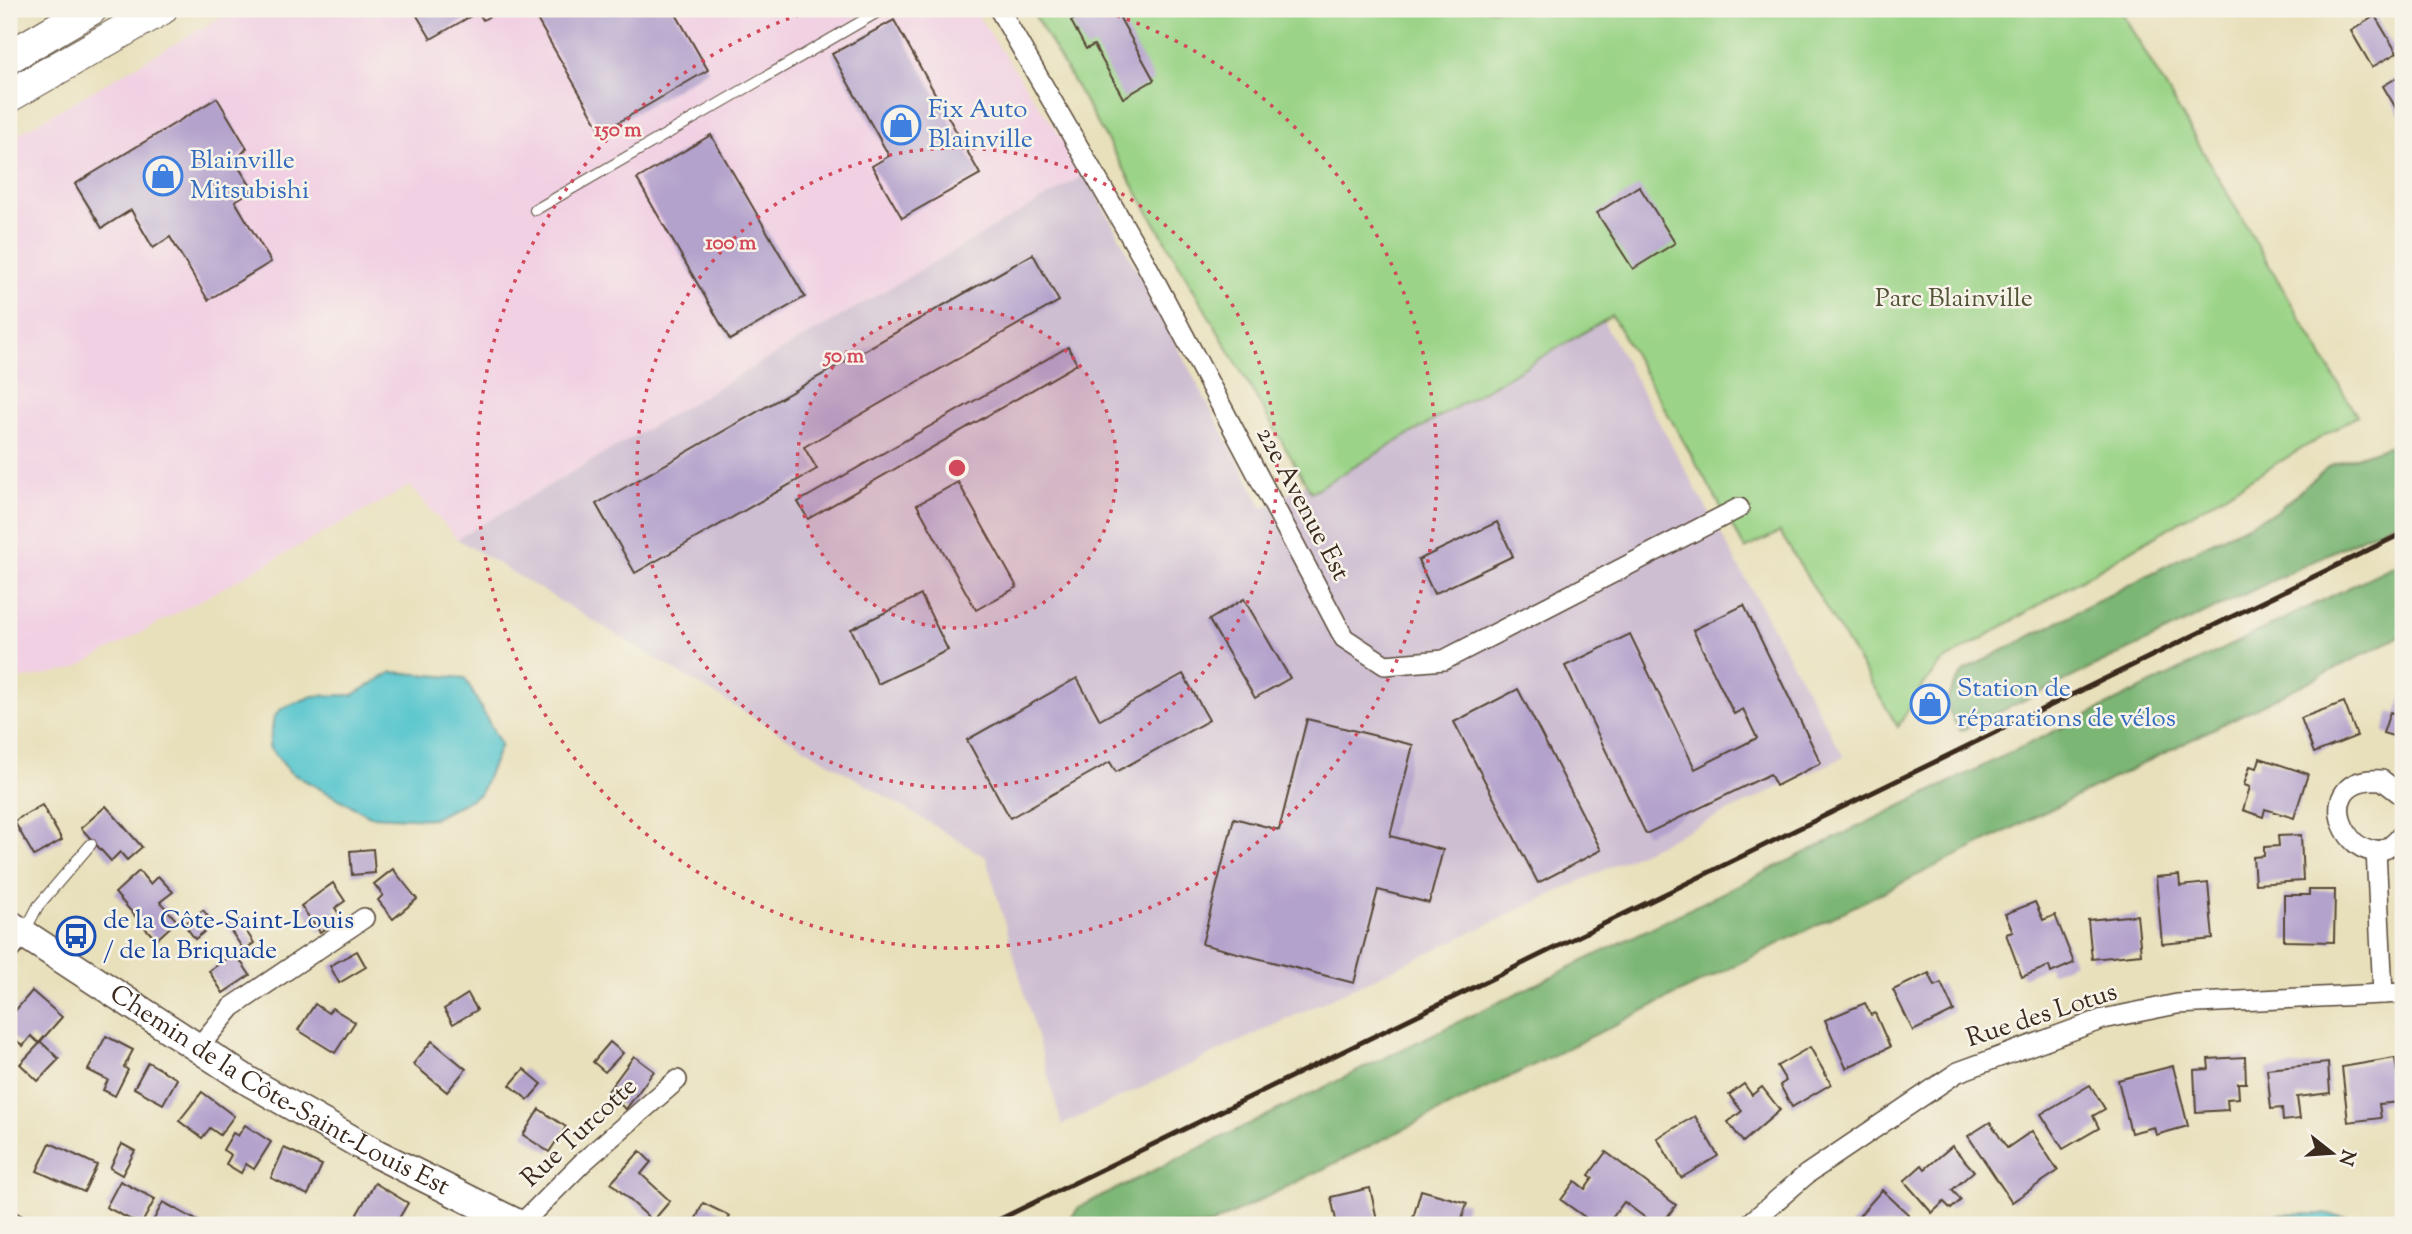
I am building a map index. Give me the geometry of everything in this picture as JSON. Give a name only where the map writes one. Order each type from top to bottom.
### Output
[{"type":"main road","points":[[9,57],[91,9]]},
{"type":"main road","points":[[9,96],[161,9]]},
{"type":"street","name":"22e Avenue Est","points":[[999,9],[1145,261],[1344,638],[1385,665],[1444,660],[1739,508]]},
{"type":"street","points":[[2403,796],[2388,782],[2370,779],[2360,782],[2346,793],[2340,804],[2339,822],[2344,834],[2362,848],[2376,850],[2388,846],[2403,833]]},
{"type":"street","points":[[2376,850],[2383,994]]},
{"type":"street","points":[[197,1049],[232,1007],[364,918]]},
{"type":"street","name":"Chemin de la Côte-Saint-Louis Est","points":[[14,937],[374,1153],[520,1225]]},
{"type":"street","name":"Rue des Lotus","points":[[1748,1225],[1807,1174],[1958,1072],[2103,1019],[2177,1004],[2403,993]]},
{"type":"street","name":"Rue Turcotte","points":[[520,1225],[583,1162],[677,1080]]},
{"type":"street","points":[[9,1220],[18,1225]]},
{"type":"lane","points":[[535,210],[883,9]]},
{"type":"lane","points":[[14,937],[91,844]]},
{"type":"shaded area","points":[[235,9],[973,9],[1086,174],[457,539],[410,486],[74,669],[9,682],[9,139]]},
{"type":"shaded area","points":[[1086,174],[1263,508],[1602,319],[1844,757],[1062,1125],[986,857],[457,539]]},
{"type":"green space","name":"Parc Blainville","points":[[1031,9],[2120,9],[2357,416],[1941,663],[1920,689],[1898,727],[1780,532],[1745,549],[1612,316],[1311,492]]},
{"type":"green space","points":[[2386,447],[2403,447],[2403,518],[1960,731],[1950,712],[1948,699],[1965,670],[2275,512],[2331,465]]},
{"type":"green space","points":[[2403,561],[2403,635],[1210,1225],[1066,1225],[1079,1207]]},
{"type":"water","points":[[392,672],[465,678],[501,745],[480,794],[433,819],[370,816],[291,773],[269,747],[274,717],[282,708],[313,696],[353,695]]},
{"type":"water","points":[[2322,1214],[2402,1225],[2169,1225],[2188,1216]]},
{"type":"building","points":[[413,9],[502,9],[483,20],[478,12],[431,39]]},
{"type":"building","points":[[531,9],[673,9],[708,70],[602,132]]},
{"type":"building","points":[[1092,9],[1115,9],[1154,80],[1123,98],[1094,45],[1086,49],[1071,21]]},
{"type":"building","points":[[2375,16],[2397,53],[2372,67],[2351,31]]},
{"type":"building","points":[[894,20],[980,174],[902,218],[872,166],[889,156],[832,54]]},
{"type":"building","points":[[2403,74],[2403,120],[2383,86]]},
{"type":"building","points":[[217,98],[247,148],[235,161],[253,190],[235,201],[271,262],[208,300],[170,237],[153,248],[131,210],[102,228],[75,184]]},
{"type":"building","points":[[711,135],[805,297],[730,340],[637,179]]},
{"type":"building","points":[[1639,186],[1675,243],[1633,269],[1597,213]]},
{"type":"building","points":[[1033,254],[1059,301],[804,447],[817,469],[635,573],[596,504]]},
{"type":"building","points":[[1068,347],[1077,364],[808,519],[798,502]]},
{"type":"building","points":[[958,482],[1017,587],[976,610],[917,505]]},
{"type":"building","points":[[1497,522],[1513,556],[1434,594],[1418,560]]},
{"type":"building","points":[[921,595],[948,650],[878,684],[851,629]]},
{"type":"building","points":[[1244,599],[1290,678],[1255,698],[1209,620]]},
{"type":"building","points":[[1744,605],[1821,763],[1776,786],[1770,774],[1646,834],[1565,666],[1630,634],[1695,769],[1757,738],[1743,709],[1734,714],[1693,630]]},
{"type":"building","points":[[1183,674],[1209,720],[1116,772],[1110,762],[1010,818],[967,740],[1077,678],[1100,720]]},
{"type":"building","points":[[1518,689],[1601,850],[1538,883],[1454,722]]},
{"type":"building","points":[[2403,693],[2403,739],[2383,733],[2390,712],[2396,714]]},
{"type":"building","points":[[2344,702],[2357,736],[2314,753],[2301,718]]},
{"type":"building","points":[[1307,719],[1413,745],[1390,836],[1443,850],[1429,903],[1378,890],[1354,983],[1202,944],[1234,818],[1279,830]]},
{"type":"building","points":[[2260,758],[2308,774],[2294,818],[2265,809],[2263,817],[2243,810],[2250,787],[2244,785],[2250,766],[2257,768]]},
{"type":"building","points":[[42,805],[62,840],[34,856],[14,821]]},
{"type":"building","points":[[106,806],[142,847],[127,860],[120,852],[111,861],[81,828]]},
{"type":"building","points":[[2301,835],[2303,881],[2255,884],[2253,857],[2264,856],[2264,847],[2279,846],[2278,836]]},
{"type":"building","points":[[373,849],[375,873],[352,875],[350,851]]},
{"type":"building","points":[[393,869],[417,899],[393,919],[378,900],[383,895],[374,884]]},
{"type":"building","points":[[139,871],[150,884],[158,876],[173,892],[160,902],[177,921],[156,940],[115,893]]},
{"type":"building","points":[[2179,875],[2180,886],[2208,883],[2213,939],[2162,944],[2156,877]]},
{"type":"building","points":[[333,883],[345,901],[335,908],[341,917],[320,932],[301,906]]},
{"type":"building","points":[[2309,890],[2335,890],[2334,942],[2284,941],[2284,895],[2309,895]]},
{"type":"building","points":[[2035,902],[2043,920],[2055,915],[2074,963],[2051,973],[2049,966],[2022,977],[2006,934],[2013,932],[2005,914]]},
{"type":"building","points":[[203,910],[214,924],[195,939],[184,924]]},
{"type":"building","points":[[2137,915],[2141,954],[2092,959],[2088,920]]},
{"type":"building","points":[[237,917],[254,943],[244,950],[226,924]]},
{"type":"building","points":[[357,951],[366,967],[339,983],[330,966]]},
{"type":"building","points":[[235,953],[250,975],[223,993],[209,971]]},
{"type":"building","points":[[1929,973],[1935,986],[1941,983],[1954,1011],[1913,1031],[1893,990]]},
{"type":"building","points":[[32,991],[62,1017],[39,1043],[31,1036],[23,1046],[9,1034],[9,1018]]},
{"type":"building","points":[[468,994],[477,1010],[453,1024],[444,1009]]},
{"type":"building","points":[[1865,1003],[1871,1015],[1875,1013],[1890,1047],[1846,1068],[1825,1020]]},
{"type":"building","points":[[315,1004],[328,1013],[332,1008],[355,1022],[335,1053],[298,1030]]},
{"type":"building","points":[[106,1036],[133,1050],[124,1067],[128,1070],[115,1096],[103,1090],[108,1080],[88,1070]]},
{"type":"building","points":[[432,1041],[466,1069],[447,1092],[413,1064]]},
{"type":"building","points":[[41,1042],[59,1059],[38,1081],[20,1064]]},
{"type":"building","points":[[610,1042],[623,1053],[605,1072],[593,1062]]},
{"type":"building","points":[[1810,1047],[1831,1084],[1792,1107],[1780,1085],[1786,1081],[1777,1066]]},
{"type":"building","points":[[634,1056],[654,1071],[626,1109],[606,1094]]},
{"type":"building","points":[[2245,1057],[2246,1083],[2238,1083],[2239,1098],[2227,1099],[2228,1110],[2196,1112],[2194,1070],[2209,1069],[2208,1059]]},
{"type":"building","points":[[2395,1058],[2401,1102],[2379,1104],[2381,1118],[2348,1122],[2342,1067]]},
{"type":"building","points":[[148,1062],[177,1079],[163,1104],[134,1088]]},
{"type":"building","points":[[2328,1063],[2330,1093],[2297,1097],[2300,1119],[2283,1121],[2282,1108],[2271,1109],[2267,1069]]},
{"type":"building","points":[[2173,1066],[2188,1126],[2156,1135],[2154,1127],[2131,1133],[2118,1080]]},
{"type":"building","points":[[524,1069],[542,1084],[528,1100],[510,1085]]},
{"type":"building","points":[[1744,1084],[1752,1095],[1762,1087],[1780,1110],[1743,1142],[1728,1122],[1742,1111],[1729,1095]]},
{"type":"building","points":[[2090,1085],[2105,1109],[2093,1116],[2099,1128],[2063,1149],[2041,1114]]},
{"type":"building","points":[[202,1092],[234,1116],[220,1135],[210,1128],[202,1138],[179,1121]]},
{"type":"building","points":[[539,1109],[566,1127],[549,1152],[523,1135]]},
{"type":"building","points":[[1695,1116],[1718,1156],[1681,1178],[1657,1138]]},
{"type":"building","points":[[1990,1122],[2007,1148],[2032,1131],[2058,1171],[2012,1202],[1968,1136]]},
{"type":"building","points":[[245,1125],[271,1142],[254,1169],[246,1164],[241,1173],[226,1164],[231,1155],[223,1150],[233,1133],[238,1136]]},
{"type":"building","points":[[50,1143],[97,1165],[84,1192],[37,1171]]},
{"type":"building","points":[[122,1144],[135,1151],[122,1175],[110,1168]]},
{"type":"building","points":[[1952,1146],[1974,1171],[1952,1190],[1961,1200],[1951,1209],[1944,1202],[1932,1213],[1904,1181],[1922,1165],[1925,1169]]},
{"type":"building","points":[[284,1148],[322,1165],[308,1195],[271,1178]]},
{"type":"building","points":[[640,1151],[651,1162],[641,1174],[670,1201],[653,1221],[611,1183]]},
{"type":"building","points":[[1606,1152],[1676,1205],[1661,1225],[1655,1225],[1624,1202],[1607,1225],[1596,1225],[1561,1200],[1575,1181],[1585,1189],[1593,1178],[1589,1175]]},
{"type":"building","points":[[120,1181],[155,1199],[141,1225],[106,1207]]},
{"type":"building","points":[[375,1183],[408,1203],[395,1225],[376,1225],[357,1214]]},
{"type":"building","points":[[1370,1188],[1378,1224],[1337,1225],[1331,1197]]},
{"type":"building","points":[[1421,1190],[1467,1203],[1460,1225],[1411,1225]]},
{"type":"building","points":[[1882,1190],[1909,1215],[1900,1225],[1851,1225]]},
{"type":"building","points":[[163,1202],[205,1225],[151,1225]]},
{"type":"building","points":[[703,1203],[730,1216],[726,1225],[693,1225]]},
{"type":"railway","points":[[988,1225],[2403,533]]},
{"type":"place","name":"Fix Auto Blainville","points":[[901,125]]},
{"type":"place","name":"Blainville Mitsubishi","points":[[163,176]]},
{"type":"place","name":"Station de réparations de vélos","points":[[1930,704]]},
{"type":"place","name":"de la Côte-Saint-Louis / de la Briquade","points":[[76,936]]}]
